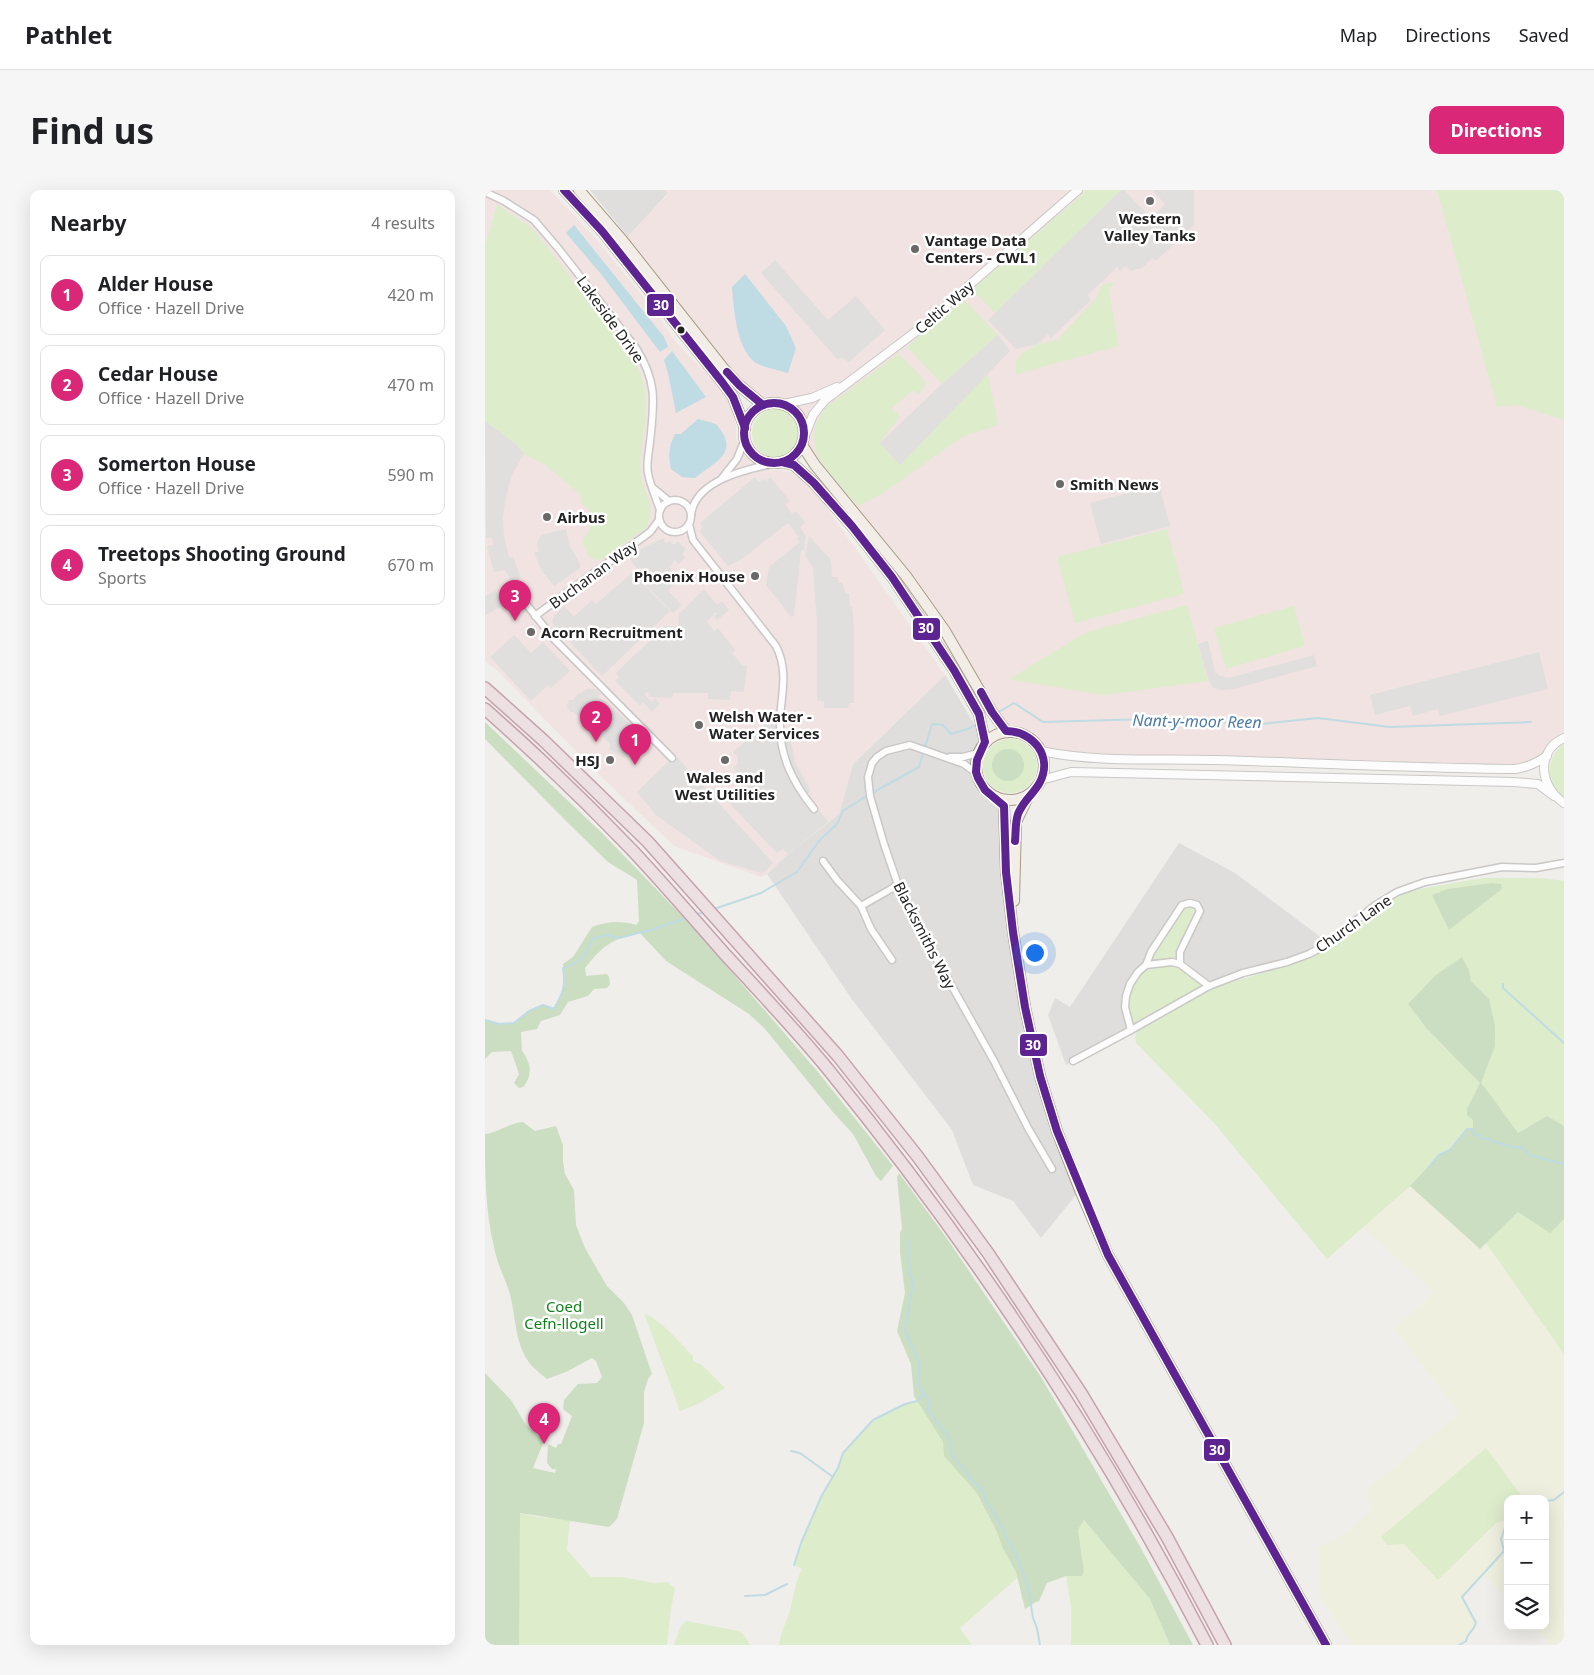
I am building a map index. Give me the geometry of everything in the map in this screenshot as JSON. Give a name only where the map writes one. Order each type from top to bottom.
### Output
[{"type":"highway","points":[[485,688],[543,740],[648,842],[838,1056],[915,1154],[988,1253],[1081,1393],[1167,1536],[1225,1645]]},
{"type":"highway","points":[[485,709],[574,792],[633,851],[825,1065],[905,1166],[977,1266],[1043,1364],[1104,1460],[1176,1586],[1207,1645]]},
{"type":"highway","points":[[1176,1586],[1199,1645]]},
{"type":"main road","points":[[564,190],[602,231],[723,382],[733,397],[747,446],[753,454],[763,461],[794,465],[814,483],[852,526],[892,577],[959,679],[979,714],[985,742]]},
{"type":"main road","points":[[579,190],[623,241],[724,369],[740,386],[763,405]]},
{"type":"main road","points":[[745,434],[748,419],[753,411],[763,405],[771,403],[784,404],[796,412],[803,422],[803,441],[815,465],[906,576],[945,631],[992,712],[1006,731]]},
{"type":"main road","points":[[779,462],[793,457],[803,441]]},
{"type":"main road","points":[[1013,932],[1016,822],[1029,795],[1041,780],[1045,765],[1041,751],[1029,737],[1018,732],[1006,731],[995,734],[985,742],[978,753],[975,763],[976,773],[980,783],[987,792],[1003,806],[1006,872],[1013,932],[1025,1008],[1046,1098],[1080,1190],[1108,1255],[1326,1645]]},
{"type":"main road","points":[[996,798],[1018,799],[1029,795]]},
{"type":"street","name":"Celtic Way","points":[[803,441],[813,415],[825,400],[918,330],[1078,190]]},
{"type":"street","name":"Lakeside Drive","points":[[485,192],[504,201],[533,220],[558,248],[643,360],[652,381],[654,414],[647,472],[660,510]]},
{"type":"street","name":"Celtic Way","points":[[784,404],[812,398],[852,379]]},
{"type":"street","points":[[669,532],[661,525],[659,520],[660,510],[669,501],[682,502],[697,497],[721,479],[737,459],[745,434]]},
{"type":"street","points":[[721,479],[750,468],[779,462]]},
{"type":"street","points":[[652,487],[669,501]]},
{"type":"street","points":[[697,497],[692,505],[689,524],[680,532],[693,540],[776,646],[782,658],[784,674],[780,722],[783,753],[795,783],[814,809]]},
{"type":"street","points":[[682,502],[687,506],[691,515]]},
{"type":"street","name":"Buchanan Way","points":[[535,616],[650,532],[659,520]]},
{"type":"street","points":[[689,524],[693,540]]},
{"type":"street","name":"Buchanan Way","points":[[650,532],[659,530],[680,532]]},
{"type":"street","points":[[516,589],[553,638],[672,758]]},
{"type":"street","points":[[1554,796],[1544,777],[1544,766],[1551,748],[1564,738]]},
{"type":"street","name":"Blacksmiths Way","points":[[976,773],[964,764],[910,745],[886,751],[877,757],[872,763],[868,783],[897,885],[1052,1169]]},
{"type":"street","points":[[1041,751],[1069,757],[1428,768],[1527,767],[1547,756]]},
{"type":"street","name":"Blacksmiths Way","points":[[946,757],[963,757],[978,753]]},
{"type":"street","points":[[1041,780],[1071,772],[1513,782],[1538,784],[1564,804]]},
{"type":"street","points":[[823,861],[837,880],[861,906],[871,929],[892,960]]},
{"type":"street","name":"Church Lane","points":[[1073,1061],[1209,986],[1243,973],[1287,962],[1309,954],[1322,947],[1377,904],[1397,892],[1425,882],[1502,868],[1536,868],[1564,863]]},
{"type":"street","points":[[861,906],[897,885]]},
{"type":"street","points":[[1147,965],[1151,952],[1182,905],[1190,903],[1197,905],[1200,911],[1180,952],[1180,964]]},
{"type":"street","points":[[1131,1030],[1125,1007],[1125,996],[1138,972],[1147,965],[1172,962],[1180,964],[1209,986]]},
{"type":"shaded area","points":[[485,190],[550,190],[597,240],[659,316],[674,340],[720,387],[729,400],[736,427],[736,438],[744,453],[762,470],[781,470],[794,473],[817,494],[945,675],[853,764],[839,814],[761,877],[674,846],[594,770],[498,671],[485,661]]},
{"type":"shaded area","points":[[590,190],[665,190],[668,193],[628,237]]},
{"type":"shaded area","points":[[665,190],[1564,190],[1564,738],[1527,767],[1113,759],[1041,751],[1029,737],[1018,732],[1006,731],[945,631],[802,445],[803,422],[796,412],[784,404],[771,403],[763,405],[740,386],[623,241],[668,194]]},
{"type":"shaded area","points":[[1121,190],[1124,190],[1151,218],[1165,204],[1152,190],[1194,190],[1194,225],[1156,261],[1152,258],[1142,268],[1131,271],[1126,266],[1120,271],[1117,267],[1088,295],[1091,300],[1051,338],[1048,334],[1038,344],[1016,349],[988,320]]},
{"type":"shaded area","points":[[775,260],[828,320],[856,296],[885,330],[849,362],[841,357],[838,360],[761,273]]},
{"type":"shaded area","points":[[998,335],[1010,351],[900,465],[880,443],[942,384]]},
{"type":"shaded area","points":[[485,421],[517,445],[524,454],[512,475],[503,517],[504,536],[509,557],[513,557],[521,578],[512,582],[505,570],[494,572],[487,546],[493,545],[492,538],[486,538]]},
{"type":"shaded area","points":[[755,477],[759,482],[764,479],[766,481],[770,477],[790,501],[785,504],[792,514],[796,511],[805,522],[800,527],[806,536],[804,549],[801,551],[794,616],[791,617],[766,585],[769,567],[800,542],[797,539],[799,537],[788,523],[742,559],[728,566],[700,532],[703,527],[700,523]]},
{"type":"shaded area","points":[[1159,485],[1170,526],[1101,544],[1090,503]]},
{"type":"shaded area","points":[[566,529],[570,546],[580,564],[580,568],[554,586],[542,571],[534,553],[539,551],[537,542],[541,535]]},
{"type":"shaded area","points":[[809,536],[831,560],[832,577],[838,577],[838,582],[842,583],[846,593],[849,593],[850,606],[852,606],[854,626],[854,703],[849,703],[848,708],[824,708],[824,701],[817,701],[817,623],[813,567],[805,556]]},
{"type":"shaded area","points":[[664,538],[665,543],[670,541],[674,545],[678,541],[686,550],[682,554],[685,557],[679,564],[675,560],[669,567],[672,570],[667,575],[675,583],[668,591],[682,605],[673,613],[645,584],[651,578],[641,568],[637,569],[630,559],[644,547]]},
{"type":"shaded area","points":[[632,573],[670,611],[602,676],[552,622],[554,616],[564,606],[574,617],[592,600],[596,604]]},
{"type":"shaded area","points":[[704,589],[717,605],[722,601],[729,610],[717,620],[714,616],[718,613],[715,613],[707,622],[714,631],[718,628],[735,650],[732,653],[742,665],[747,665],[744,692],[731,691],[730,700],[708,699],[708,693],[673,693],[672,698],[648,697],[649,693],[646,692],[645,695],[652,702],[655,698],[660,704],[652,712],[643,702],[640,706],[615,681],[619,677],[616,673],[665,626],[678,627],[679,614]]},
{"type":"shaded area","points":[[496,591],[503,606],[485,615],[485,596]]},
{"type":"shaded area","points":[[514,635],[531,653],[543,642],[570,671],[551,688],[548,685],[531,701],[490,657]]},
{"type":"shaded area","points":[[1208,641],[1215,672],[1220,676],[1229,678],[1314,655],[1317,666],[1234,689],[1222,690],[1213,688],[1209,681],[1198,644]]},
{"type":"shaded area","points":[[1539,652],[1548,689],[1440,716],[1438,709],[1413,716],[1410,706],[1375,715],[1370,695]]},
{"type":"shaded area","points":[[945,675],[985,742],[978,753],[975,763],[980,783],[1004,806],[1013,932],[1040,1076],[1080,1190],[1041,1238],[1013,1201],[973,1185],[952,1130],[851,998],[767,874],[788,854],[839,814],[853,764]]},
{"type":"shaded area","points":[[587,689],[594,689],[601,694],[598,697],[638,732],[640,737],[638,750],[630,757],[624,758],[609,749],[611,745],[595,728],[591,731],[574,712],[570,712],[567,706],[569,700],[573,700],[578,694]]},
{"type":"shaded area","points":[[772,718],[775,721],[777,732],[789,732],[795,762],[811,791],[807,794],[828,822],[788,854],[783,849],[777,853],[729,803],[745,788],[742,785],[746,782],[733,768],[738,763],[738,757],[733,752]]},
{"type":"shaded area","points":[[675,755],[773,863],[766,871],[761,873],[720,861],[656,815],[637,792]]},
{"type":"shaded area","points":[[1179,843],[1235,873],[1322,938],[1322,947],[1209,986],[1066,1065],[1048,1015],[1055,998],[1070,1007]]},
{"type":"green space","points":[[1087,190],[1121,190],[995,313],[972,290]]},
{"type":"green space","points":[[1437,190],[1564,190],[1564,420],[1516,405],[1497,407]]},
{"type":"green space","points":[[497,204],[537,234],[625,346],[633,358],[642,379],[645,390],[646,412],[640,468],[651,512],[646,528],[602,559],[594,559],[588,555],[585,548],[583,540],[592,518],[590,510],[582,504],[581,495],[544,464],[525,455],[517,445],[485,421],[485,247]]},
{"type":"green space","points":[[1114,282],[1109,292],[1119,346],[1016,374],[1016,360],[1025,351],[1038,344],[1057,340],[1097,297],[1102,285]]},
{"type":"green space","points":[[963,299],[998,335],[942,384],[907,347]]},
{"type":"green space","points":[[898,354],[923,378],[925,386],[918,394],[913,390],[892,408],[900,416],[880,443],[900,465],[988,374],[998,425],[962,437],[885,492],[858,506],[831,475],[817,455],[814,436],[817,421],[826,407]]},
{"type":"green space","points":[[776,409],[785,411],[793,416],[798,424],[800,433],[798,442],[793,450],[785,455],[776,457],[767,455],[759,450],[754,442],[752,433],[754,424],[759,416],[767,411]]},
{"type":"green space","points":[[1167,529],[1184,594],[1075,623],[1057,557]]},
{"type":"green space","points":[[1187,605],[1208,681],[1104,695],[1009,679],[1087,632]]},
{"type":"green space","points":[[1294,606],[1305,646],[1226,669],[1214,628]]},
{"type":"green space","points":[[485,722],[603,834],[692,926],[818,1072],[893,1166],[881,1181],[876,1176],[853,1134],[765,1029],[749,1014],[666,961],[640,933],[608,944],[585,968],[586,976],[607,974],[610,984],[607,988],[594,989],[588,996],[568,1002],[560,1015],[541,1021],[537,1029],[521,1032],[522,1051],[530,1069],[523,1087],[519,1088],[514,1083],[519,1074],[511,1051],[492,1052],[485,1059],[485,1020],[499,1024],[514,1023],[529,1011],[543,1005],[554,1008],[564,987],[563,964],[573,957],[592,927],[614,922],[636,925],[639,921],[637,880],[608,862],[485,739]]},
{"type":"green space","points":[[1005,739],[1015,739],[1025,743],[1033,751],[1037,766],[1033,781],[1025,789],[1015,793],[1005,793],[995,789],[987,781],[983,771],[983,761],[987,751],[995,743]]},
{"type":"green space","points":[[1564,744],[1564,797],[1553,785],[1550,770],[1553,756]]},
{"type":"green space","points":[[1008,749],[1014,750],[1019,754],[1023,759],[1023,771],[1019,776],[1014,780],[1008,781],[1002,780],[997,776],[993,771],[992,765],[993,759],[997,754],[1002,750]]},
{"type":"green space","points":[[1483,878],[1542,878],[1564,881],[1564,1126],[1547,1116],[1518,1133],[1492,1097],[1473,1120],[1473,1129],[1460,1137],[1450,1150],[1439,1155],[1410,1186],[1327,1259],[1214,1123],[1136,1043],[1135,1037],[1137,1032],[1156,1020],[1219,986],[1312,958],[1380,904],[1394,897],[1419,889]],"holes":[[[1501,889],[1449,929],[1442,914]],[[1469,970],[1471,981],[1489,999],[1448,1051],[1427,1029],[1408,1004]]]},
{"type":"green space","points":[[1492,883],[1501,884],[1502,889],[1449,930],[1432,895],[1448,889]]},
{"type":"green space","points":[[1192,906],[1196,911],[1196,915],[1180,940],[1177,956],[1172,959],[1154,959],[1153,954],[1183,907]]},
{"type":"green space","points":[[1462,957],[1469,970],[1471,981],[1489,999],[1495,1026],[1495,1046],[1481,1083],[1518,1133],[1547,1116],[1564,1126],[1564,1219],[1550,1233],[1518,1212],[1480,1249],[1410,1186],[1439,1155],[1450,1150],[1467,1129],[1473,1128],[1473,1120],[1467,1115],[1467,1109],[1480,1083],[1427,1029],[1408,1004],[1436,975]]},
{"type":"green space","points":[[1167,964],[1181,967],[1203,984],[1202,986],[1131,1023],[1127,999],[1132,984],[1144,969]]},
{"type":"green space","name":"Coed Cefn-llogell","points":[[523,1122],[535,1131],[556,1126],[563,1145],[565,1174],[574,1190],[576,1225],[585,1248],[607,1286],[624,1303],[632,1315],[652,1374],[648,1379],[644,1392],[644,1423],[617,1519],[609,1527],[520,1513],[519,1645],[485,1645],[485,1373],[511,1400],[526,1425],[544,1441],[533,1468],[555,1473],[556,1469],[552,1469],[547,1463],[548,1444],[556,1448],[558,1444],[561,1444],[572,1416],[563,1409],[564,1400],[578,1384],[597,1383],[602,1377],[596,1361],[592,1358],[568,1371],[547,1379],[526,1358],[519,1341],[510,1294],[497,1259],[491,1233],[486,1191],[485,1134]]},
{"type":"green space","points":[[899,1173],[948,1240],[1041,1377],[1142,1550],[1193,1645],[1170,1645],[1150,1599],[1084,1520],[1078,1530],[1084,1571],[1082,1576],[1066,1576],[1047,1583],[1039,1601],[1025,1609],[1016,1572],[1002,1547],[997,1532],[982,1503],[976,1492],[944,1456],[943,1442],[914,1396],[911,1364],[897,1331],[905,1293],[900,1252],[900,1233],[902,1229],[897,1177]]},
{"type":"green space","points":[[1410,1186],[1480,1249],[1486,1243],[1564,1354],[1564,1645],[1551,1645],[1537,1630],[1549,1630],[1549,1495],[1521,1495],[1486,1448],[1387,1545],[1404,1543],[1438,1580],[1496,1523],[1504,1520],[1504,1596],[1483,1574],[1462,1597],[1476,1623],[1466,1641],[1459,1645],[1352,1645],[1319,1595],[1320,1556],[1318,1547],[1347,1533],[1372,1510],[1365,1491],[1459,1413],[1394,1329],[1434,1292],[1363,1227]]},
{"type":"green space","points":[[1518,1212],[1550,1232],[1564,1219],[1564,1354],[1486,1243]]},
{"type":"green space","points":[[644,1313],[658,1321],[670,1332],[693,1356],[693,1361],[702,1365],[725,1388],[698,1404],[680,1411]]},
{"type":"green space","points":[[917,1401],[943,1442],[944,1456],[976,1492],[997,1532],[1017,1578],[960,1628],[972,1645],[779,1645],[802,1569],[794,1565],[801,1543],[822,1495],[838,1468],[843,1453],[873,1420],[905,1404]]},
{"type":"green space","points":[[1486,1448],[1521,1495],[1504,1495],[1504,1520],[1496,1523],[1438,1580],[1404,1544],[1387,1545],[1381,1537]]},
{"type":"green space","points":[[519,1513],[537,1517],[570,1520],[567,1550],[591,1577],[622,1577],[654,1583],[667,1582],[675,1588],[667,1645],[519,1645]]},
{"type":"green space","points":[[1084,1520],[1150,1599],[1170,1645],[1071,1645],[1071,1607],[1066,1576],[1082,1576],[1084,1571],[1078,1530]]},
{"type":"green space","points":[[686,1621],[739,1631],[750,1645],[674,1645],[681,1626]]},
{"type":"water","points":[[574,225],[664,337],[668,347],[660,352],[601,274],[566,233]]},
{"type":"water","points":[[745,274],[786,326],[796,348],[788,373],[758,364],[745,350],[737,329],[732,287]]},
{"type":"water","points":[[672,351],[706,397],[676,413],[664,360]]},
{"type":"water","points":[[698,419],[716,424],[723,434],[726,449],[723,456],[695,478],[682,477],[671,469],[669,455],[671,442],[675,434],[681,434]]},
{"type":"waterway","name":"Nant-y-moor Reen","points":[[997,713],[1014,703],[1043,722],[1185,718],[1252,725],[1318,718],[1390,727],[1531,722]]},
{"type":"waterway","name":"Nant-y-moor Reen","points":[[872,793],[919,767],[932,724],[943,725],[951,734],[977,724]]},
{"type":"waterway","points":[[714,909],[761,893],[797,872],[819,841],[837,824],[843,811],[868,795]]},
{"type":"waterway","points":[[695,915],[705,912]]},
{"type":"waterway","points":[[485,1020],[499,1024],[514,1023],[529,1011],[543,1005],[554,1009],[563,989],[563,968],[582,958],[593,939],[607,935],[619,938],[686,918]]},
{"type":"waterway","points":[[1503,984],[1503,988],[1564,1043]]},
{"type":"waterway","points":[[1429,1167],[1439,1155],[1450,1150],[1467,1129],[1473,1129],[1474,1134],[1480,1135],[1480,1138],[1490,1139],[1516,1148],[1521,1146],[1529,1155],[1564,1164]]},
{"type":"waterway","name":"Nant-y-moor Reen","points":[[908,1240],[908,1260],[911,1266],[908,1272],[912,1278],[913,1285],[905,1330],[920,1364],[918,1384],[928,1400],[928,1410],[949,1437],[951,1453],[972,1480],[983,1490],[985,1499],[1015,1552],[1028,1586],[1040,1645]]},
{"type":"waterway","points":[[794,1565],[801,1543],[822,1495],[838,1468],[843,1453],[873,1420],[905,1404],[917,1401],[923,1394]]},
{"type":"waterway","points":[[791,1451],[800,1453],[833,1477]]},
{"type":"waterway","points":[[1549,1501],[1554,1500],[1564,1492]]},
{"type":"waterway","points":[[1459,1645],[1466,1641],[1476,1623],[1462,1597],[1504,1551],[1501,1539],[1504,1530]]},
{"type":"waterway","points":[[745,1596],[765,1595],[787,1584]]},
{"type":"transit line","name":"30","points":[[564,190],[602,231],[722,382],[733,397],[745,428]]},
{"type":"transit line","name":"30","points":[[727,372],[740,386],[763,405]]},
{"type":"transit line","name":"30","points":[[774,403],[791,408],[799,416],[804,433],[799,450],[791,458],[774,463],[757,458],[749,450],[744,433],[749,416],[757,408],[774,403]]},
{"type":"transit line","name":"30","points":[[782,462],[794,465],[814,483],[852,526],[892,577],[954,670],[979,714],[985,742],[977,760],[976,772],[985,790],[1004,806],[1006,872],[1025,1007],[1040,1076],[1057,1131],[1108,1255],[1326,1645]]},
{"type":"transit line","name":"30","points":[[981,692],[992,712],[1006,731],[1025,735],[1032,740],[1042,754],[1044,763],[1040,782],[1023,804],[1018,814],[1015,841]]},
{"type":"place","name":"Western Valley Tanks","points":[[1150,201]]},
{"type":"place","name":"Vantage Data Centers - CWL1","points":[[915,249]]},
{"type":"place","name":"Smith News","points":[[1060,484]]},
{"type":"place","name":"Airbus","points":[[547,517]]},
{"type":"place","name":"Phoenix House","points":[[755,576]]},
{"type":"place","name":"Somerton House","points":[[515,621]]},
{"type":"place","name":"Acorn Recruitment","points":[[531,632]]},
{"type":"place","name":"Welsh Water - Water Services","points":[[699,725]]},
{"type":"place","name":"Cedar House","points":[[596,742]]},
{"type":"place","name":"HSJ","points":[[610,760]]},
{"type":"place","name":"Wales and West Utilities","points":[[725,760]]},
{"type":"place","name":"Alder House","points":[[635,765]]},
{"type":"place","name":"Treetops Shooting Ground","points":[[544,1444]]}]
